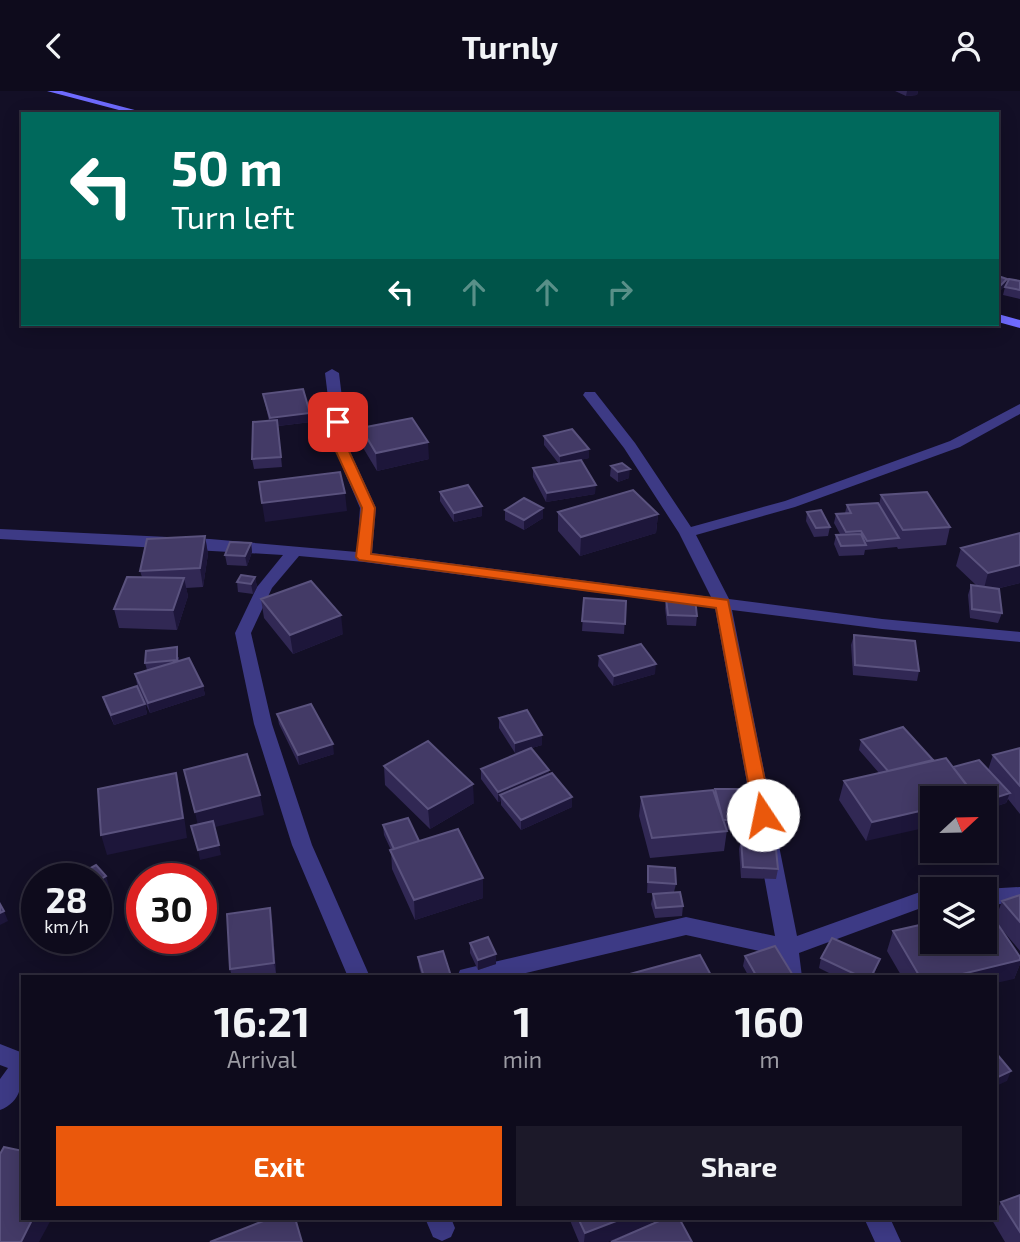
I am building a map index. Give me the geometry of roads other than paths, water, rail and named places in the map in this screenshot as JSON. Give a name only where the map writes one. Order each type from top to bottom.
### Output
[{"type":"main road","points":[[51,91],[138,112]]},
{"type":"main road","points":[[999,318],[1020,324]]},
{"type":"street","points":[[332,373],[341,447],[369,508],[364,557]]},
{"type":"street","points":[[590,394],[630,446],[687,533],[723,604],[788,948],[791,975]]},
{"type":"street","points":[[687,533],[790,504],[956,444],[1020,408]]},
{"type":"street","points":[[0,534],[210,544],[364,557],[882,624],[1020,637]]},
{"type":"street","points":[[293,553],[265,587],[243,633],[262,724],[302,845],[358,975]]},
{"type":"street","points":[[997,896],[1020,895]]},
{"type":"street","points":[[477,975],[686,926],[788,948],[920,900]]},
{"type":"street","points":[[0,1054],[21,1064]]},
{"type":"street","points":[[0,1099],[21,1068]]},
{"type":"street","points":[[878,1220],[888,1242]]}]
